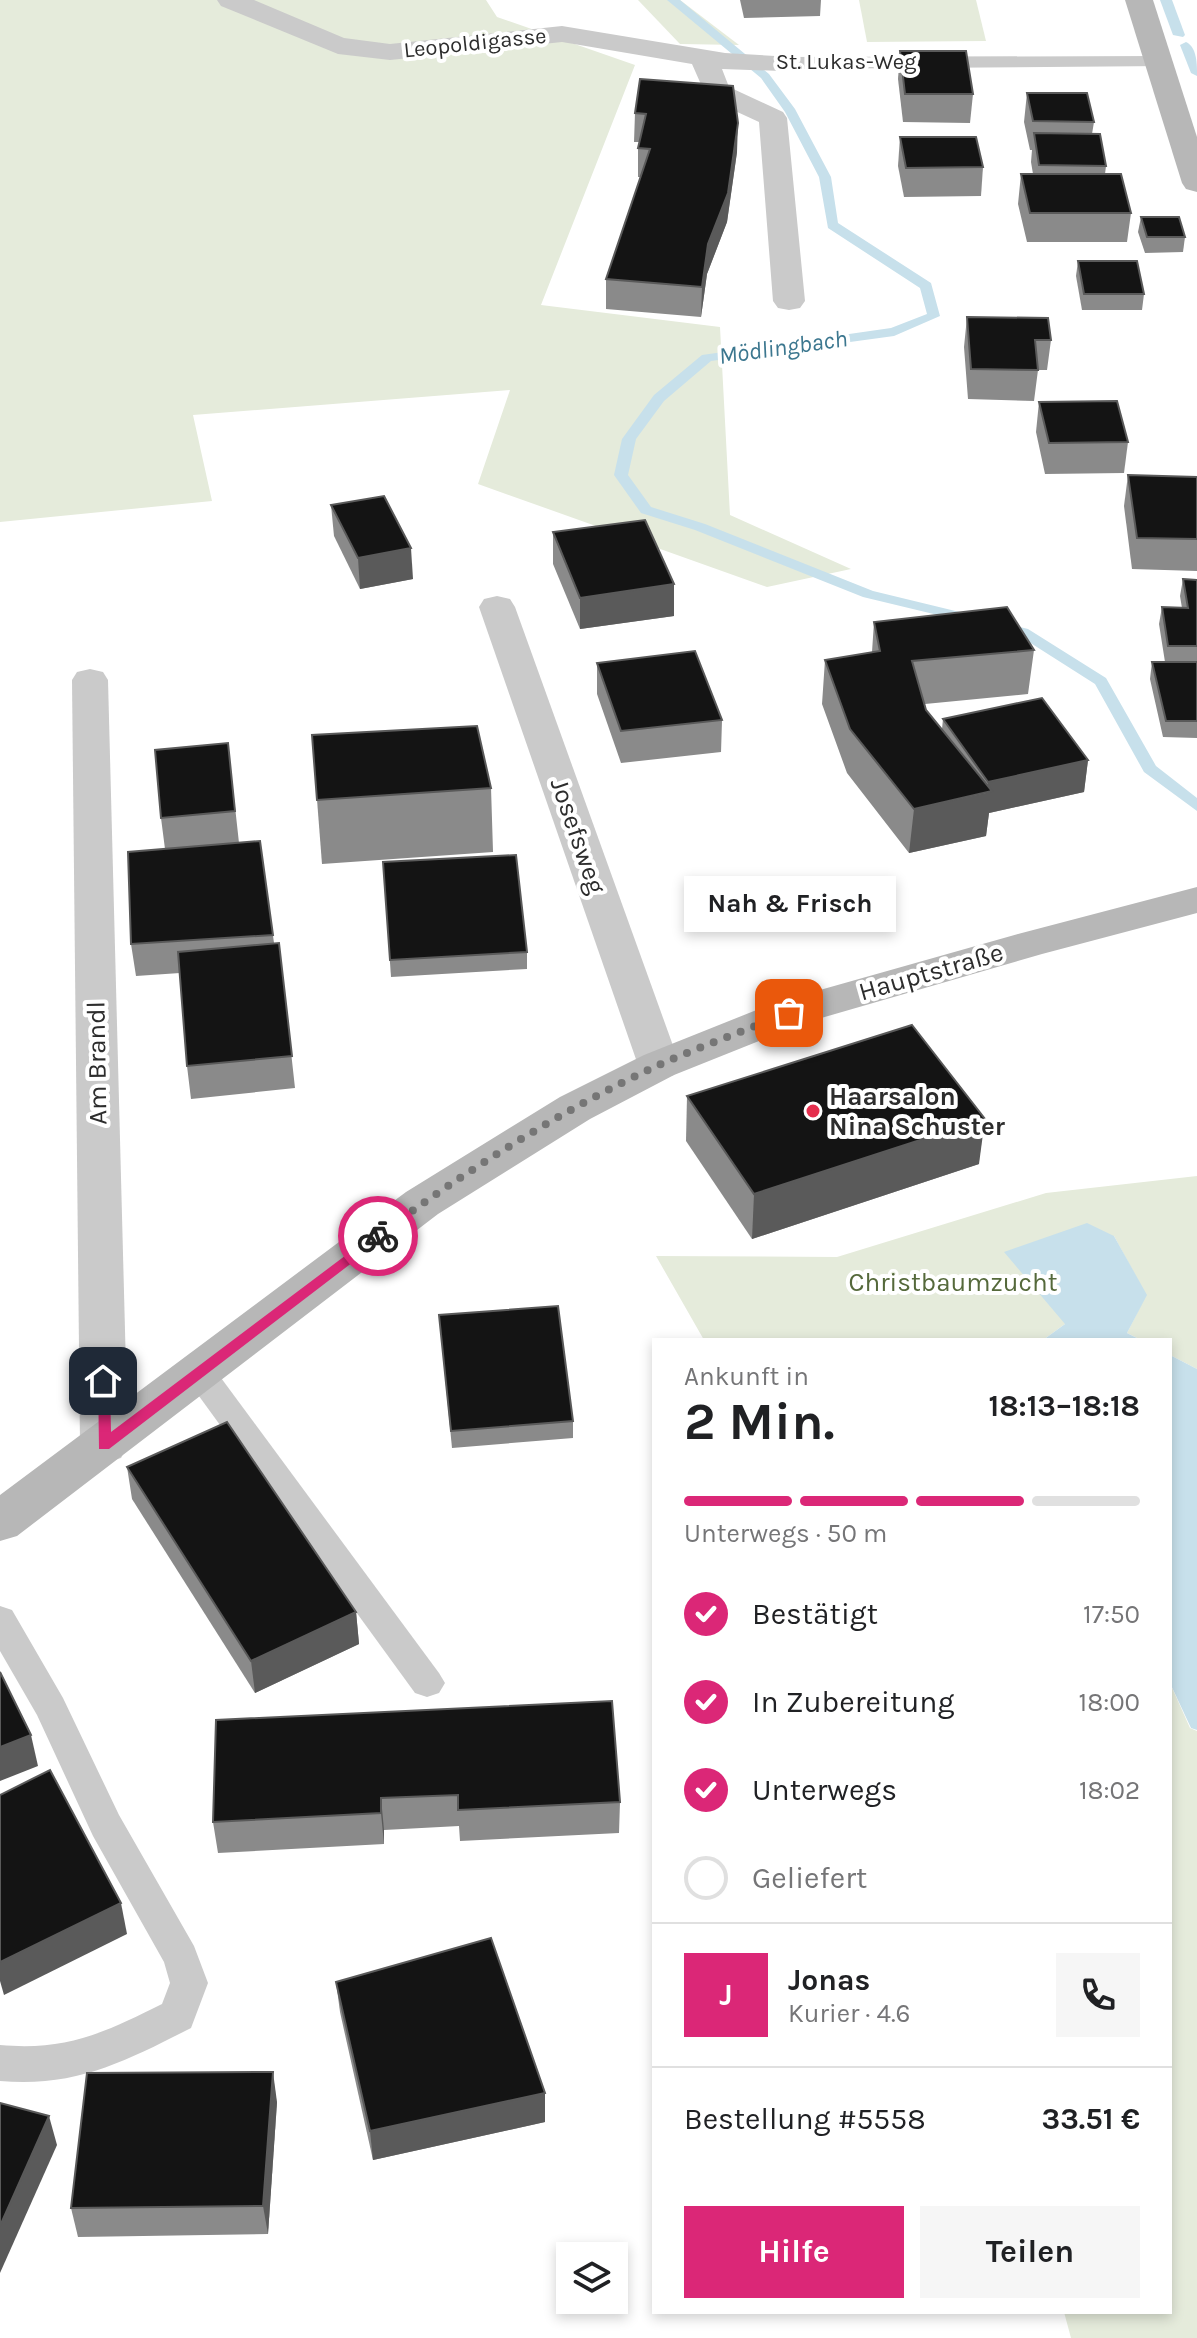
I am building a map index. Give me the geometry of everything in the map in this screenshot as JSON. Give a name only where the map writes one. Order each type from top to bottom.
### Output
[{"type":"main road","points":[[1139,0],[1197,183]]},
{"type":"main road","name":"Hauptstraße","points":[[0,1522],[422,1203],[575,1108],[659,1065],[789,1013],[1032,943],[1197,900]]},
{"type":"street","name":"Leopoldigasse","points":[[231,0],[338,46],[390,52],[562,34],[714,59]]},
{"type":"street","name":"St. Lukas-Weg","points":[[714,59],[782,63]]},
{"type":"street","points":[[714,59],[717,92],[773,118],[789,301]]},
{"type":"street","name":"Josefsweg","points":[[497,607],[659,1065]]},
{"type":"street","name":"Am Brandl","points":[[90,680],[104,1445]]},
{"type":"lane","name":"St. Lukas-Weg","points":[[782,63],[1159,62]]},
{"type":"lane","points":[[199,1372],[427,1683]]},
{"type":"lane","points":[[0,1620],[51,1708],[106,1825],[181,1958],[189,1983],[177,2016],[116,2046],[47,2068],[0,2063]]},
{"type":"green space","points":[[0,0],[486,0],[497,17],[635,65],[541,305],[720,327],[730,515],[851,569],[767,587],[478,484],[510,390],[193,415],[212,501],[0,522]]},
{"type":"green space","points":[[638,0],[680,0],[739,45],[680,44]]},
{"type":"green space","points":[[859,0],[976,0],[986,41],[867,42]]},
{"type":"green space","name":"Christbaumzucht","points":[[1197,1176],[1197,1369],[1172,1356],[1172,1338],[1137,1338],[1127,1333],[1146,1295],[1114,1236],[1065,1324],[1046,1338],[703,1338],[656,1256],[837,1257],[1046,1193]]},
{"type":"green space","points":[[1172,1688],[1190,1728],[1197,1731],[1197,2338],[1071,2338],[1065,2314],[1172,2314]]},
{"type":"water","points":[[1087,1223],[1114,1236],[1147,1295],[1127,1333],[1137,1338],[1046,1338],[1065,1324],[1004,1252]]},
{"type":"water","points":[[1172,1356],[1197,1369],[1197,1730],[1191,1728],[1172,1687]]},
{"type":"building","points":[[900,51],[966,51],[973,94],[905,94]]},
{"type":"building","points":[[640,79],[733,86],[738,123],[728,193],[708,244],[702,287],[606,279],[650,149],[638,148],[646,114],[635,113]]},
{"type":"building","points":[[1027,93],[1087,93],[1094,122],[1033,121]]},
{"type":"building","points":[[1034,133],[1100,134],[1106,166],[1039,165]]},
{"type":"building","points":[[900,137],[976,137],[983,167],[906,168]]},
{"type":"building","points":[[1021,174],[1121,174],[1131,213],[1030,213]]},
{"type":"building","points":[[1141,217],[1179,217],[1185,237],[1147,237]]},
{"type":"building","points":[[1078,261],[1137,261],[1144,294],[1084,294]]},
{"type":"building","points":[[967,317],[1048,318],[1051,340],[1035,340],[1038,370],[971,369]]},
{"type":"building","points":[[1117,401],[1128,442],[1049,443],[1039,402]]},
{"type":"building","points":[[1128,475],[1197,477],[1197,539],[1137,538]]},
{"type":"building","points":[[384,496],[411,548],[358,558],[331,505]]},
{"type":"building","points":[[645,520],[674,584],[580,598],[553,532]]},
{"type":"building","points":[[1183,579],[1197,580],[1197,646],[1168,646],[1162,607],[1188,608]]},
{"type":"building","points":[[1007,607],[1034,650],[912,661],[926,710],[992,791],[914,809],[850,729],[825,660],[880,651],[874,622]]},
{"type":"building","points":[[695,651],[722,720],[621,731],[597,663]]},
{"type":"building","points":[[1152,662],[1197,662],[1197,721],[1166,721]]},
{"type":"building","points":[[1042,698],[1088,760],[988,782],[943,719]]},
{"type":"building","points":[[477,726],[491,788],[317,800],[312,735]]},
{"type":"building","points":[[228,743],[235,811],[161,818],[155,750]]},
{"type":"building","points":[[260,841],[273,935],[131,944],[128,852]]},
{"type":"building","points":[[516,855],[527,952],[390,960],[383,862]]},
{"type":"building","points":[[279,943],[292,1056],[187,1066],[178,952]]},
{"type":"building","points":[[912,1025],[985,1119],[754,1194],[687,1096]]},
{"type":"building","points":[[558,1306],[573,1421],[451,1431],[439,1315]]},
{"type":"building","points":[[227,1422],[356,1612],[251,1661],[127,1467]]},
{"type":"building","points":[[0,1672],[31,1735],[0,1747]]},
{"type":"building","points":[[612,1701],[620,1802],[458,1810],[458,1795],[381,1798],[381,1813],[213,1822],[216,1720]]},
{"type":"building","points":[[50,1770],[121,1903],[0,1962],[0,1795]]},
{"type":"building","points":[[491,1938],[545,2093],[370,2131],[336,1982]]},
{"type":"building","points":[[273,2072],[263,2206],[71,2208],[87,2073]]},
{"type":"building","points":[[0,2103],[49,2116],[0,2226]]},
{"type":"waterway","name":"Mödlingbach","points":[[673,0],[765,76],[791,111],[825,177],[832,225],[926,286],[934,316],[894,332],[707,358],[659,398],[629,439],[621,475],[646,510],[700,527],[868,594],[971,619]]},
{"type":"waterway","points":[[1166,0],[1179,35]]},
{"type":"waterway","points":[[1186,45],[1197,73]]},
{"type":"waterway","name":"Mödlingbach","points":[[1000,626],[1023,632],[1101,681],[1150,769],[1197,806]]},
{"type":"way so far","points":[[378,1236],[422,1203],[575,1108],[659,1065],[789,1013]]},
{"type":"place","name":"Nah & Frisch","points":[[789,1013]]},
{"type":"place","name":"Haarsalon Nina Schuster","points":[[813,1111]]},
{"type":"route","points":[[103,1381],[104,1445],[378,1236]]}]
